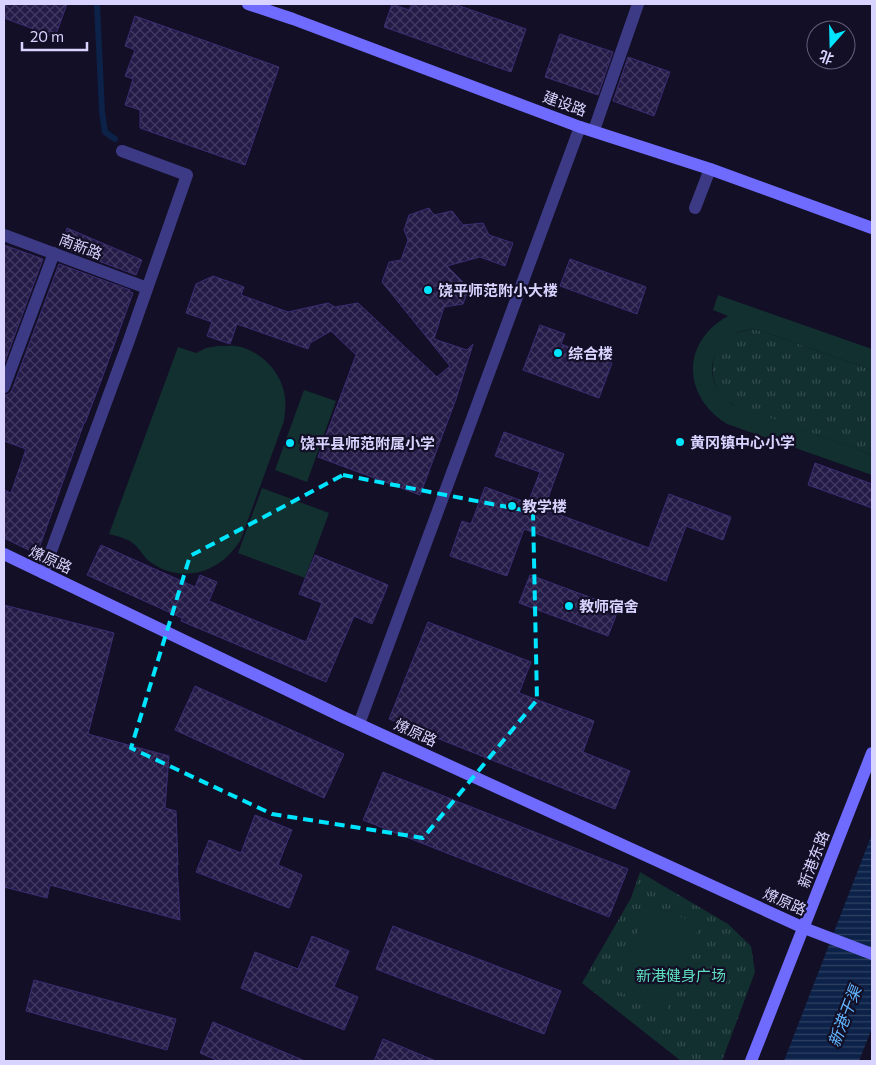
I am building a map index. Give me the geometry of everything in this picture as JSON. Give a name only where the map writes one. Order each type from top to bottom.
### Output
[{"type":"main road","name":"建设路","points":[[248,4],[580,127],[710,169],[872,228]]},
{"type":"main road","name":"燎原路","points":[[4,554],[359,724],[804,928],[872,954]]},
{"type":"main road","name":"新港东路","points":[[751,1061],[872,753]]},
{"type":"street","points":[[594,130],[638,4]]},
{"type":"street","points":[[359,724],[580,127]]},
{"type":"street","points":[[43,573],[187,174],[122,151]]},
{"type":"street","points":[[695,208],[710,169]]},
{"type":"street","name":"南新路","points":[[4,235],[147,288]]},
{"type":"street","points":[[4,387],[54,253]]},
{"type":"highlighted area","points":[[343,475],[533,512],[537,700],[423,838],[272,814],[131,748],[190,556]]},
{"type":"green space","points":[[718,295],[872,349],[872,370],[765,332],[748,330],[738,332],[722,344],[716,352],[712,371],[718,390],[732,404],[872,455],[872,475],[727,424],[712,412],[702,399],[695,384],[693,369],[695,354],[702,340],[713,327],[728,316],[713,310]]},
{"type":"green space","points":[[748,330],[758,330],[872,370],[872,455],[741,408],[724,398],[715,383],[713,375],[714,357],[722,342],[729,336]]},
{"type":"green space","points":[[218,346],[241,347],[249,350],[270,366],[280,380],[283,389],[285,397],[284,421],[241,539],[223,560],[212,567],[188,574],[175,573],[162,569],[149,561],[129,541],[109,534],[178,347],[196,353],[206,348]]},
{"type":"green space","points":[[304,390],[336,401],[307,482],[275,470]]},
{"type":"green space","points":[[262,488],[329,513],[305,578],[238,553]]},
{"type":"green space","name":"新港健身广场","points":[[640,872],[728,924],[751,946],[755,972],[722,1061],[681,1061],[582,983],[631,898]]},
{"type":"green space","points":[[648,905],[700,924],[667,1010],[615,990]]},
{"type":"water","name":"新港干渠","points":[[872,834],[872,1028],[859,1061],[784,1061]]},
{"type":"building","points":[[4,4],[67,4],[55,37],[4,18]]},
{"type":"building","points":[[392,4],[409,10],[412,4],[454,4],[526,29],[511,72],[384,27]]},
{"type":"building","points":[[135,16],[279,67],[245,165],[140,128],[140,110],[125,105],[133,79],[125,76],[135,50],[125,46]]},
{"type":"building","points":[[560,34],[613,52],[598,95],[545,77]]},
{"type":"building","points":[[628,57],[670,72],[654,116],[613,101]]},
{"type":"building","points":[[429,208],[434,215],[452,211],[463,225],[483,223],[489,235],[513,243],[505,266],[480,257],[447,266],[469,288],[463,304],[444,307],[434,339],[467,350],[473,344],[456,399],[420,495],[318,457],[356,355],[331,331],[310,343],[308,349],[237,324],[230,344],[207,336],[212,322],[186,313],[196,284],[213,276],[244,287],[241,295],[288,312],[328,303],[335,307],[358,303],[437,377],[450,366],[382,282],[389,262],[401,260],[408,240],[404,230],[409,215]]},
{"type":"building","points":[[67,228],[142,260],[136,275],[61,247]]},
{"type":"building","points":[[4,245],[43,259],[4,364]]},
{"type":"building","points":[[570,259],[646,287],[637,314],[560,286]]},
{"type":"building","points":[[59,264],[130,290],[133,293],[37,554],[4,538],[4,490],[11,493],[26,449],[4,441],[4,395],[9,394],[12,390]]},
{"type":"building","name":"综合楼","points":[[540,325],[565,334],[561,344],[612,363],[599,398],[523,370]]},
{"type":"building","name":"教学楼","points":[[504,432],[564,454],[544,509],[649,548],[669,494],[731,517],[723,540],[686,526],[666,581],[524,529],[507,576],[450,556],[462,521],[471,524],[485,487],[528,503],[540,472],[495,456]]},
{"type":"building","points":[[815,463],[872,484],[872,508],[808,485]]},
{"type":"building","points":[[101,545],[195,587],[200,575],[217,582],[209,601],[306,642],[322,603],[299,594],[315,555],[388,585],[372,624],[354,616],[326,682],[181,621],[182,618],[87,575]]},
{"type":"building","name":"教师宿舍","points":[[530,575],[619,608],[608,636],[519,603]]},
{"type":"building","points":[[4,605],[114,633],[88,734],[169,756],[165,808],[176,811],[180,920],[50,885],[47,898],[4,887]]},
{"type":"building","points":[[428,622],[531,662],[519,693],[594,721],[583,752],[630,771],[615,809],[389,719]]},
{"type":"building","points":[[195,686],[344,754],[324,798],[175,730]]},
{"type":"building","points":[[383,772],[628,869],[609,917],[363,820]]},
{"type":"building","points":[[255,815],[292,830],[278,865],[302,875],[289,908],[196,872],[209,840],[241,853]]},
{"type":"building","points":[[393,926],[561,991],[544,1034],[376,969]]},
{"type":"building","points":[[312,936],[349,951],[334,987],[358,997],[344,1030],[241,988],[255,952],[298,969]]},
{"type":"building","points":[[34,980],[176,1019],[167,1050],[26,1011]]},
{"type":"building","points":[[213,1022],[305,1061],[219,1061],[200,1053]]},
{"type":"building","points":[[383,1039],[436,1061],[374,1061]]},
{"type":"waterway","points":[[97,4],[102,112],[105,132],[115,139]]},
{"type":"place","name":"饶平师范附小大楼","points":[[428,290]]},
{"type":"place","name":"综合楼","points":[[558,353]]},
{"type":"place","name":"黄冈镇中心小学","points":[[680,442]]},
{"type":"place","name":"饶平县师范附属小学","points":[[290,443]]},
{"type":"place","name":"教学楼","points":[[512,506]]},
{"type":"place","name":"教师宿舍","points":[[569,606]]}]
